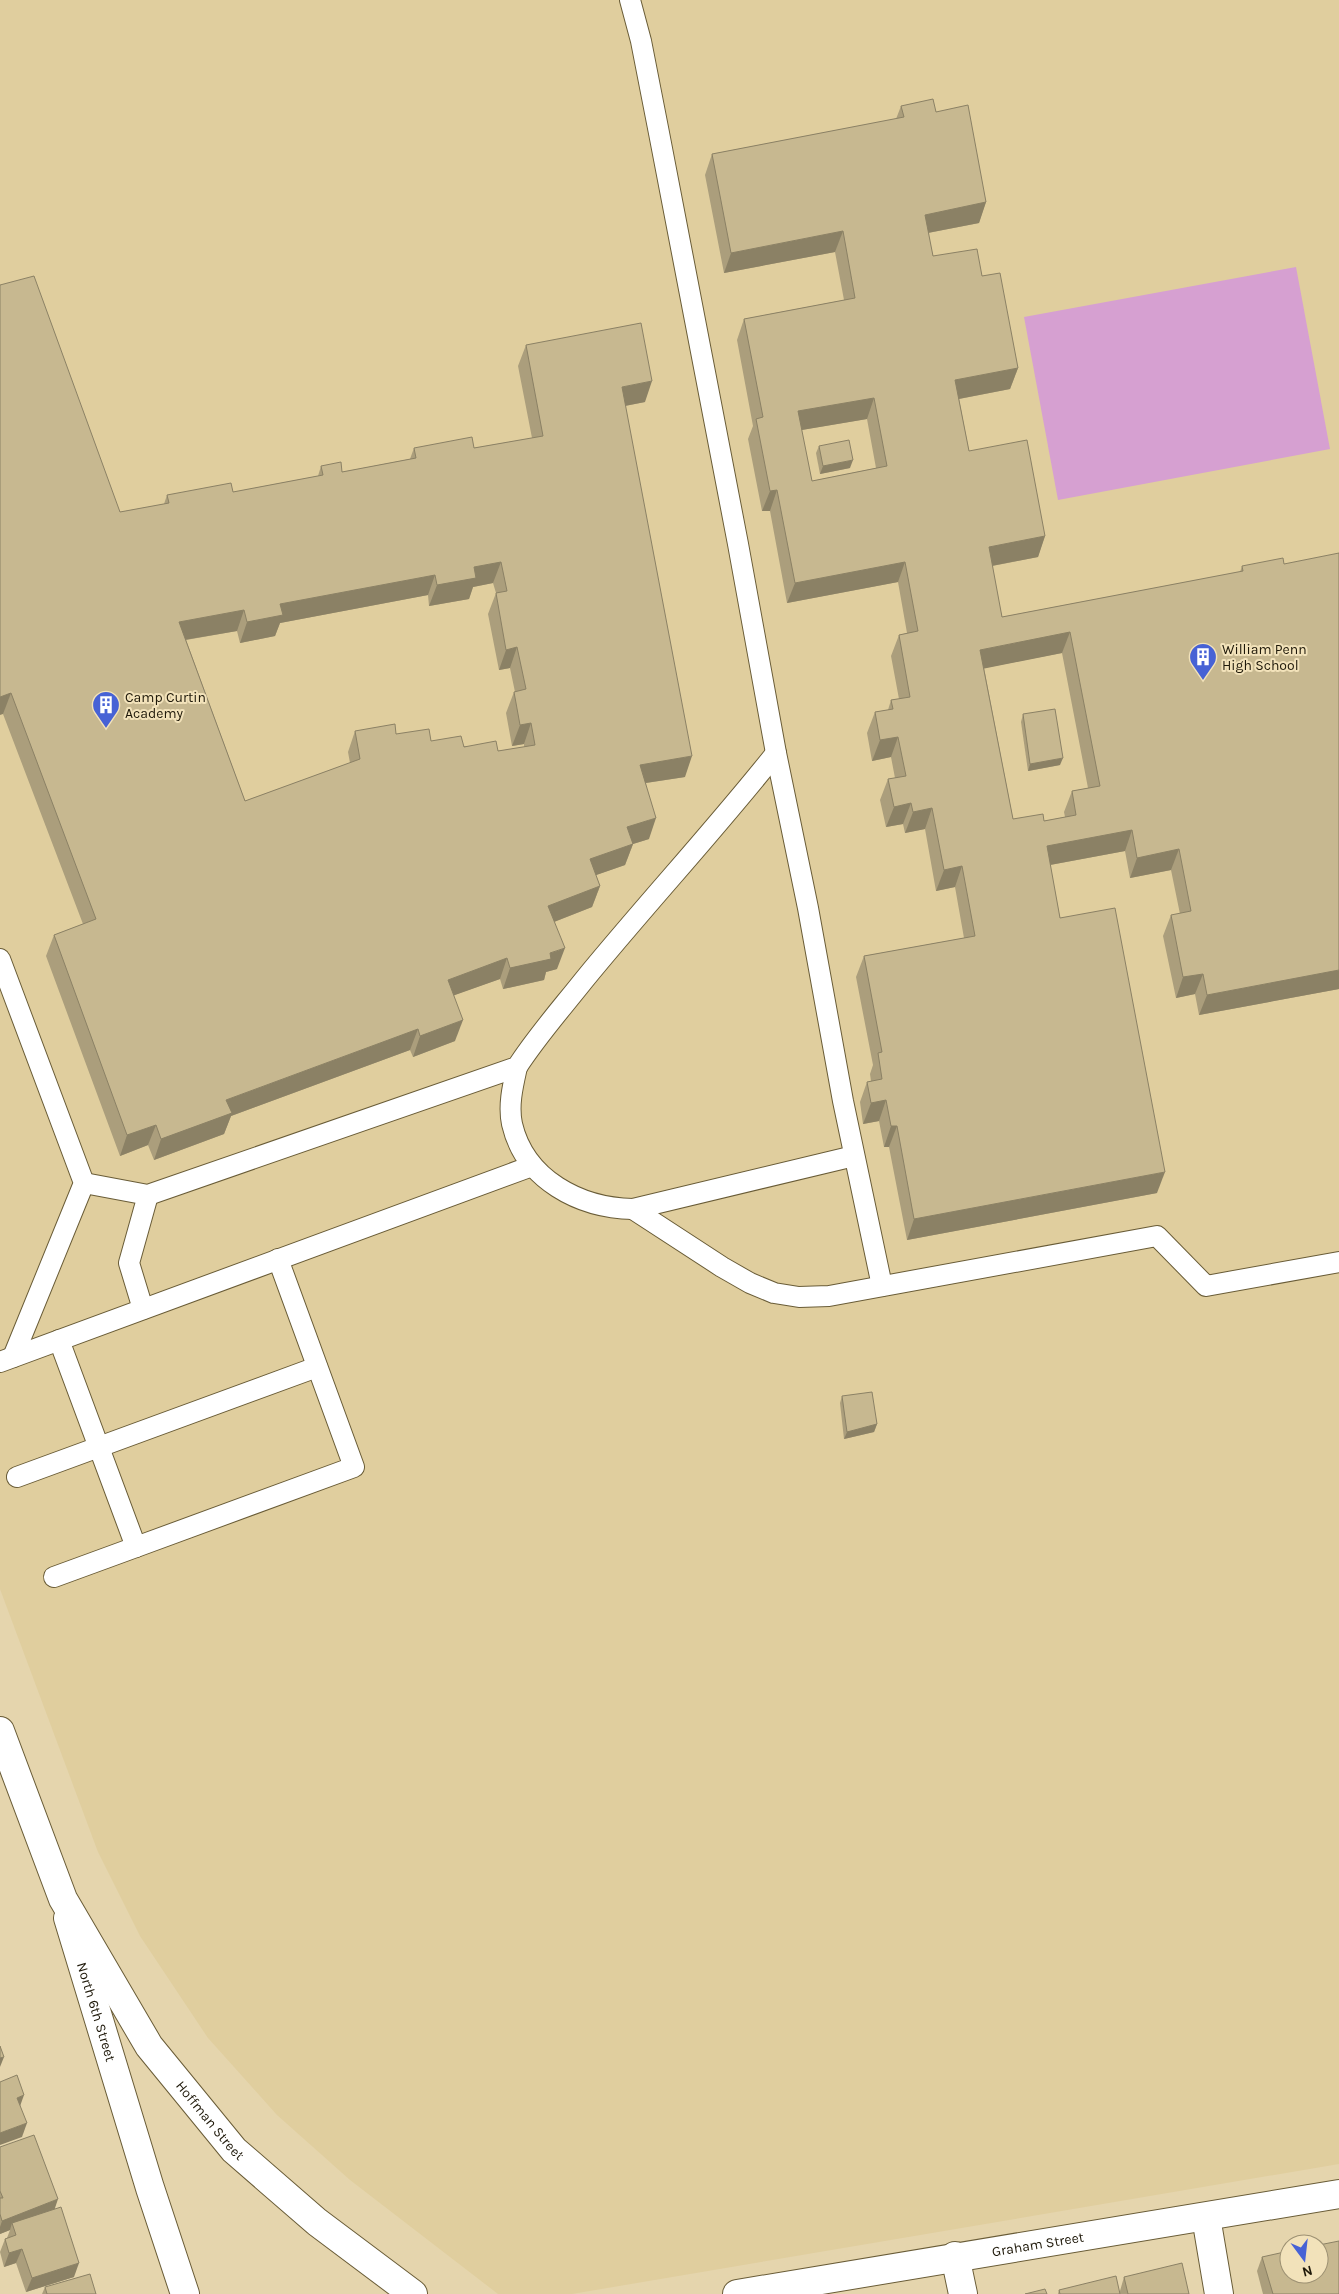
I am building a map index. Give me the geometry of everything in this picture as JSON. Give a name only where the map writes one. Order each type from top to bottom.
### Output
[{"type":"street","name":"North 6th Street","points":[[0,1731],[63,1899],[150,2188],[185,2294]]},
{"type":"street","name":"Hoffman Street","points":[[63,1899],[149,2046],[234,2150],[316,2222],[413,2294]]},
{"type":"street","name":"Graham Street","points":[[737,2294],[955,2256],[1206,2217],[1339,2194]]},
{"type":"street","points":[[1206,2217],[1219,2294]]},
{"type":"street","points":[[955,2256],[963,2294]]},
{"type":"lane","points":[[630,0],[641,41],[854,1156],[882,1286]]},
{"type":"lane","points":[[776,753],[723,820],[633,921],[532,1044],[517,1067],[511,1098],[512,1123],[520,1145],[532,1166],[552,1184],[572,1197],[611,1209],[633,1209],[854,1156]]},
{"type":"lane","points":[[0,959],[84,1183],[7,1359]]},
{"type":"lane","points":[[84,1183],[148,1195],[517,1067]]},
{"type":"lane","points":[[7,1359],[532,1166]]},
{"type":"lane","points":[[143,1309],[129,1263],[148,1195]]},
{"type":"lane","points":[[633,1209],[722,1267],[774,1293],[799,1297],[819,1296],[882,1286],[1158,1236],[1206,1286],[1339,1262]]},
{"type":"lane","points":[[54,1577],[354,1467],[278,1259]]},
{"type":"lane","points":[[60,1340],[136,1547]]},
{"type":"lane","points":[[17,1477],[317,1366]]},
{"type":"shaded area","points":[[0,0],[1339,0],[1339,2164],[572,2294],[498,2294],[350,2180],[277,2115],[208,2038],[140,1936],[98,1852],[0,1589]]},
{"type":"shaded area","points":[[1296,267],[1330,449],[1058,500],[1024,317]]},
{"type":"building","name":"William Penn High School","points":[[933,99],[936,112],[968,105],[986,202],[925,215],[933,256],[977,249],[982,276],[1000,273],[1018,368],[955,380],[969,451],[1027,440],[1045,536],[989,547],[1002,617],[1243,571],[1242,566],[1283,558],[1284,564],[1339,553],[1339,970],[1207,995],[1203,974],[1183,977],[1171,915],[1191,911],[1179,849],[1137,858],[1132,830],[1047,846],[1060,918],[1115,908],[1165,1172],[914,1219],[897,1126],[891,1126],[886,1100],[871,1103],[867,1082],[882,1079],[878,1053],[882,1052],[864,956],[975,936],[962,866],[944,870],[932,808],[913,812],[911,803],[894,807],[888,779],[906,776],[898,737],[880,740],[875,712],[893,709],[891,700],[910,697],[899,635],[918,631],[905,562],[795,583],[777,490],[770,491],[756,419],[763,417],[744,319],[855,298],[843,231],[731,253],[712,154],[904,117],[901,106]],"holes":[[[874,398],[887,466],[812,481],[798,411]],[[1070,632],[1100,786],[1072,791],[1076,815],[1044,821],[1043,814],[1013,819],[980,650]]]},
{"type":"building","name":"Camp Curtin Academy","points":[[34,276],[120,512],[169,503],[167,495],[231,483],[233,492],[323,475],[321,466],[341,462],[342,472],[416,458],[414,448],[472,437],[474,448],[543,436],[526,345],[641,323],[652,381],[622,387],[692,756],[640,765],[656,818],[627,827],[633,844],[590,859],[600,886],[548,906],[565,948],[550,953],[551,959],[510,968],[507,958],[448,980],[463,1020],[420,1036],[418,1029],[226,1100],[232,1113],[161,1139],[156,1125],[127,1135],[54,935],[96,919],[11,693],[0,697],[0,285]],"holes":[[[501,562],[507,591],[496,593],[506,650],[517,647],[526,689],[514,692],[520,725],[531,723],[535,745],[498,751],[496,741],[464,747],[461,736],[431,741],[429,729],[396,734],[395,724],[355,731],[360,759],[245,801],[179,622],[244,610],[247,622],[283,615],[280,604],[435,575],[437,585],[476,578],[474,567]]]},
{"type":"building","points":[[849,440],[853,460],[823,466],[819,446]]},
{"type":"building","points":[[1055,709],[1063,758],[1030,764],[1023,714]]},
{"type":"building","points":[[872,1392],[877,1424],[847,1432],[842,1396]]},
{"type":"building","points":[[0,2046],[4,2057],[0,2058]]},
{"type":"building","points":[[17,2075],[24,2095],[17,2098],[27,2123],[0,2133],[0,2082]]},
{"type":"building","points":[[34,2135],[58,2199],[2,2221],[0,2214],[0,2198],[3,2198],[0,2191],[0,2147]]},
{"type":"building","points":[[61,2207],[79,2263],[32,2278],[22,2249],[9,2253],[5,2239],[16,2235],[12,2223]]},
{"type":"building","points":[[1339,2241],[1339,2294],[1273,2294],[1262,2257],[1279,2253],[1279,2284],[1329,2284],[1329,2243]]},
{"type":"building","points":[[1182,2263],[1189,2294],[1128,2294],[1124,2277]]},
{"type":"building","points":[[90,2274],[96,2294],[47,2294],[45,2287]]},
{"type":"building","points":[[1116,2276],[1120,2294],[1060,2294],[1059,2290]]},
{"type":"building","points":[[1045,2289],[1047,2294],[1025,2294]]},
{"type":"place","name":"William Penn High School","points":[[1203,681]]},
{"type":"place","name":"Camp Curtin Academy","points":[[106,729]]}]
